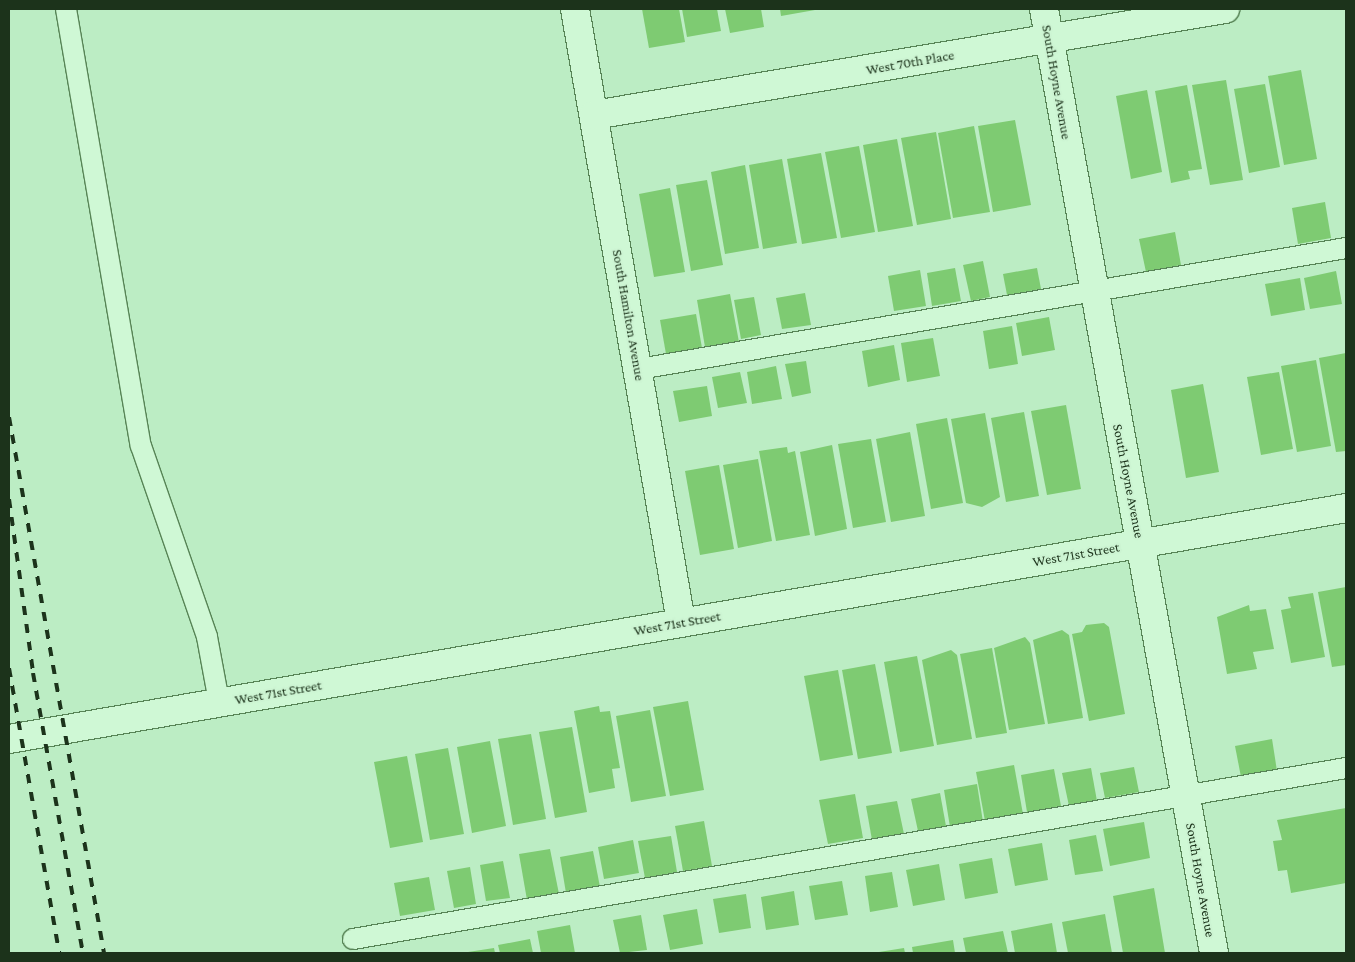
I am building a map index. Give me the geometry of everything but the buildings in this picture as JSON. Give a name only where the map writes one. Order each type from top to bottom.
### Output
[{"type":"street","name":"South Hamilton Avenue","points":[[575,9],[639,369],[681,622]]},
{"type":"street","name":"South Hoyne Avenue","points":[[1044,9],[1214,953]]},
{"type":"street","name":"West 70th Place","points":[[594,116],[1225,9]]},
{"type":"street","name":"West 71st Street","points":[[9,739],[1140,542],[1346,508]]},
{"type":"lane","points":[[66,9],[142,446],[207,637],[219,702]]},
{"type":"lane","points":[[639,369],[1346,248]]},
{"type":"lane","points":[[353,939],[1346,768]]},
{"type":"railway","points":[[9,417],[104,953]]},
{"type":"railway","points":[[9,499],[33,673],[83,953]]},
{"type":"railway","points":[[9,668],[59,953]]}]
